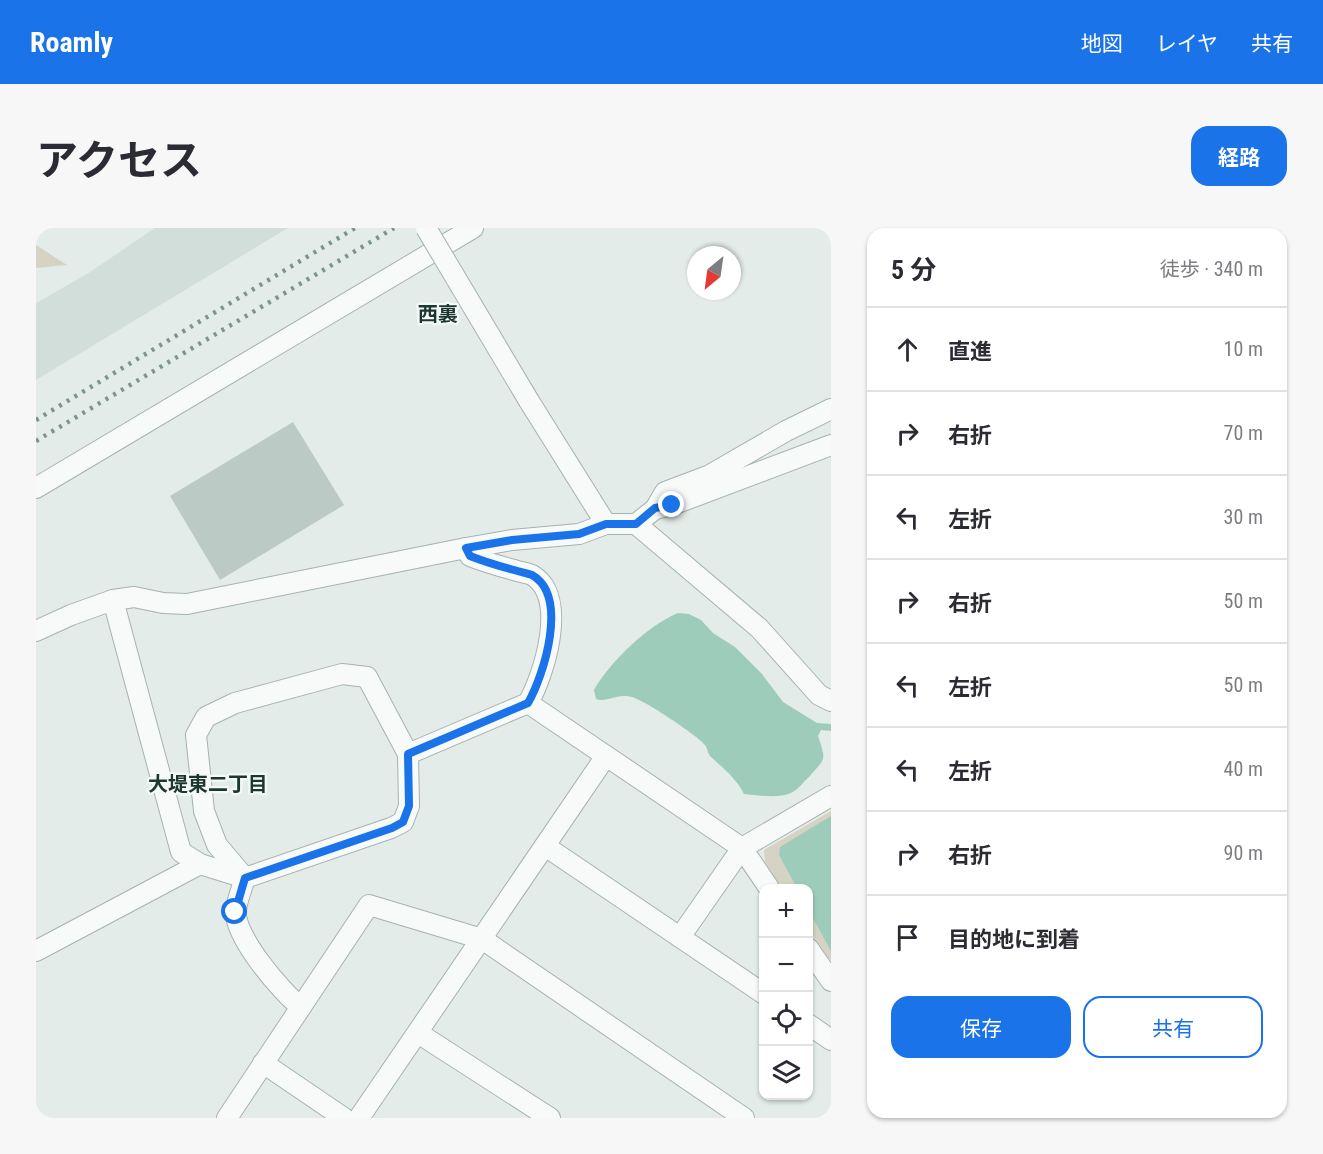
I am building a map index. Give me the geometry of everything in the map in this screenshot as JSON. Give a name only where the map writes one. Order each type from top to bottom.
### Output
[{"type":"street","points":[[426,228],[528,401],[606,524]]},
{"type":"street","points":[[36,488],[473,228]]},
{"type":"street","points":[[36,631],[113,600],[134,597],[163,603],[186,604],[466,548],[512,540],[579,534],[606,524],[636,524],[655,508],[665,492],[710,475],[786,431],[831,409]]},
{"type":"street","points":[[655,508],[672,505],[831,445]]},
{"type":"street","points":[[636,524],[759,628],[819,695],[831,701]]},
{"type":"street","points":[[408,754],[528,703],[534,692],[552,633],[549,604],[544,587],[532,575],[470,556],[466,548]]},
{"type":"street","points":[[113,600],[182,852],[200,864],[245,878],[392,828],[403,822],[409,806],[408,754],[367,676],[342,674],[235,704],[206,717],[196,735],[204,811],[217,845],[245,878]]},
{"type":"street","points":[[528,703],[742,848],[766,884]]},
{"type":"street","points":[[360,1118],[606,756]]},
{"type":"street","points":[[680,937],[742,848],[831,796]]},
{"type":"street","points":[[545,846],[761,992]]},
{"type":"street","points":[[36,951],[200,864]]},
{"type":"street","points":[[245,878],[235,912],[243,939],[290,999],[301,1007]]},
{"type":"street","points":[[226,1118],[369,905],[482,939],[744,1118]]},
{"type":"street","points":[[813,955],[831,981]]},
{"type":"street","points":[[418,1033],[550,1118]]},
{"type":"street","points":[[263,1063],[344,1118]]},
{"type":"shaded area","points":[[155,228],[288,228],[36,380],[36,303],[87,274]]},
{"type":"shaded area","points":[[36,245],[67,265],[36,268]]},
{"type":"shaded area","points":[[678,613],[689,614],[701,620],[713,633],[735,647],[762,674],[783,702],[817,723],[831,724],[831,731],[821,730],[818,736],[823,751],[821,763],[794,791],[786,795],[774,796],[744,794],[733,778],[710,756],[705,745],[670,718],[632,697],[596,699],[594,690],[619,657],[654,626]]},
{"type":"shaded area","points":[[831,811],[831,960],[826,957],[813,936],[813,884],[779,884],[765,862],[764,850]]},
{"type":"shaded area","points":[[831,816],[831,951],[813,918],[813,884],[795,884],[779,855],[780,847]]},
{"type":"building","points":[[293,422],[344,505],[220,580],[170,496]]},
{"type":"railway","points":[[36,420],[355,228]]},
{"type":"railway","points":[[36,441],[394,228]]},
{"type":"district","name":"西裏","points":[[438,314]]},
{"type":"district","name":"大堤東二丁目","points":[[208,784]]},
{"type":"route","points":[[235,912],[245,878],[392,828],[403,822],[409,806],[408,754],[528,703],[534,692],[552,633],[549,604],[544,587],[532,575],[470,556],[466,548],[512,540],[579,534],[606,524],[636,524],[655,508],[672,505]]}]
